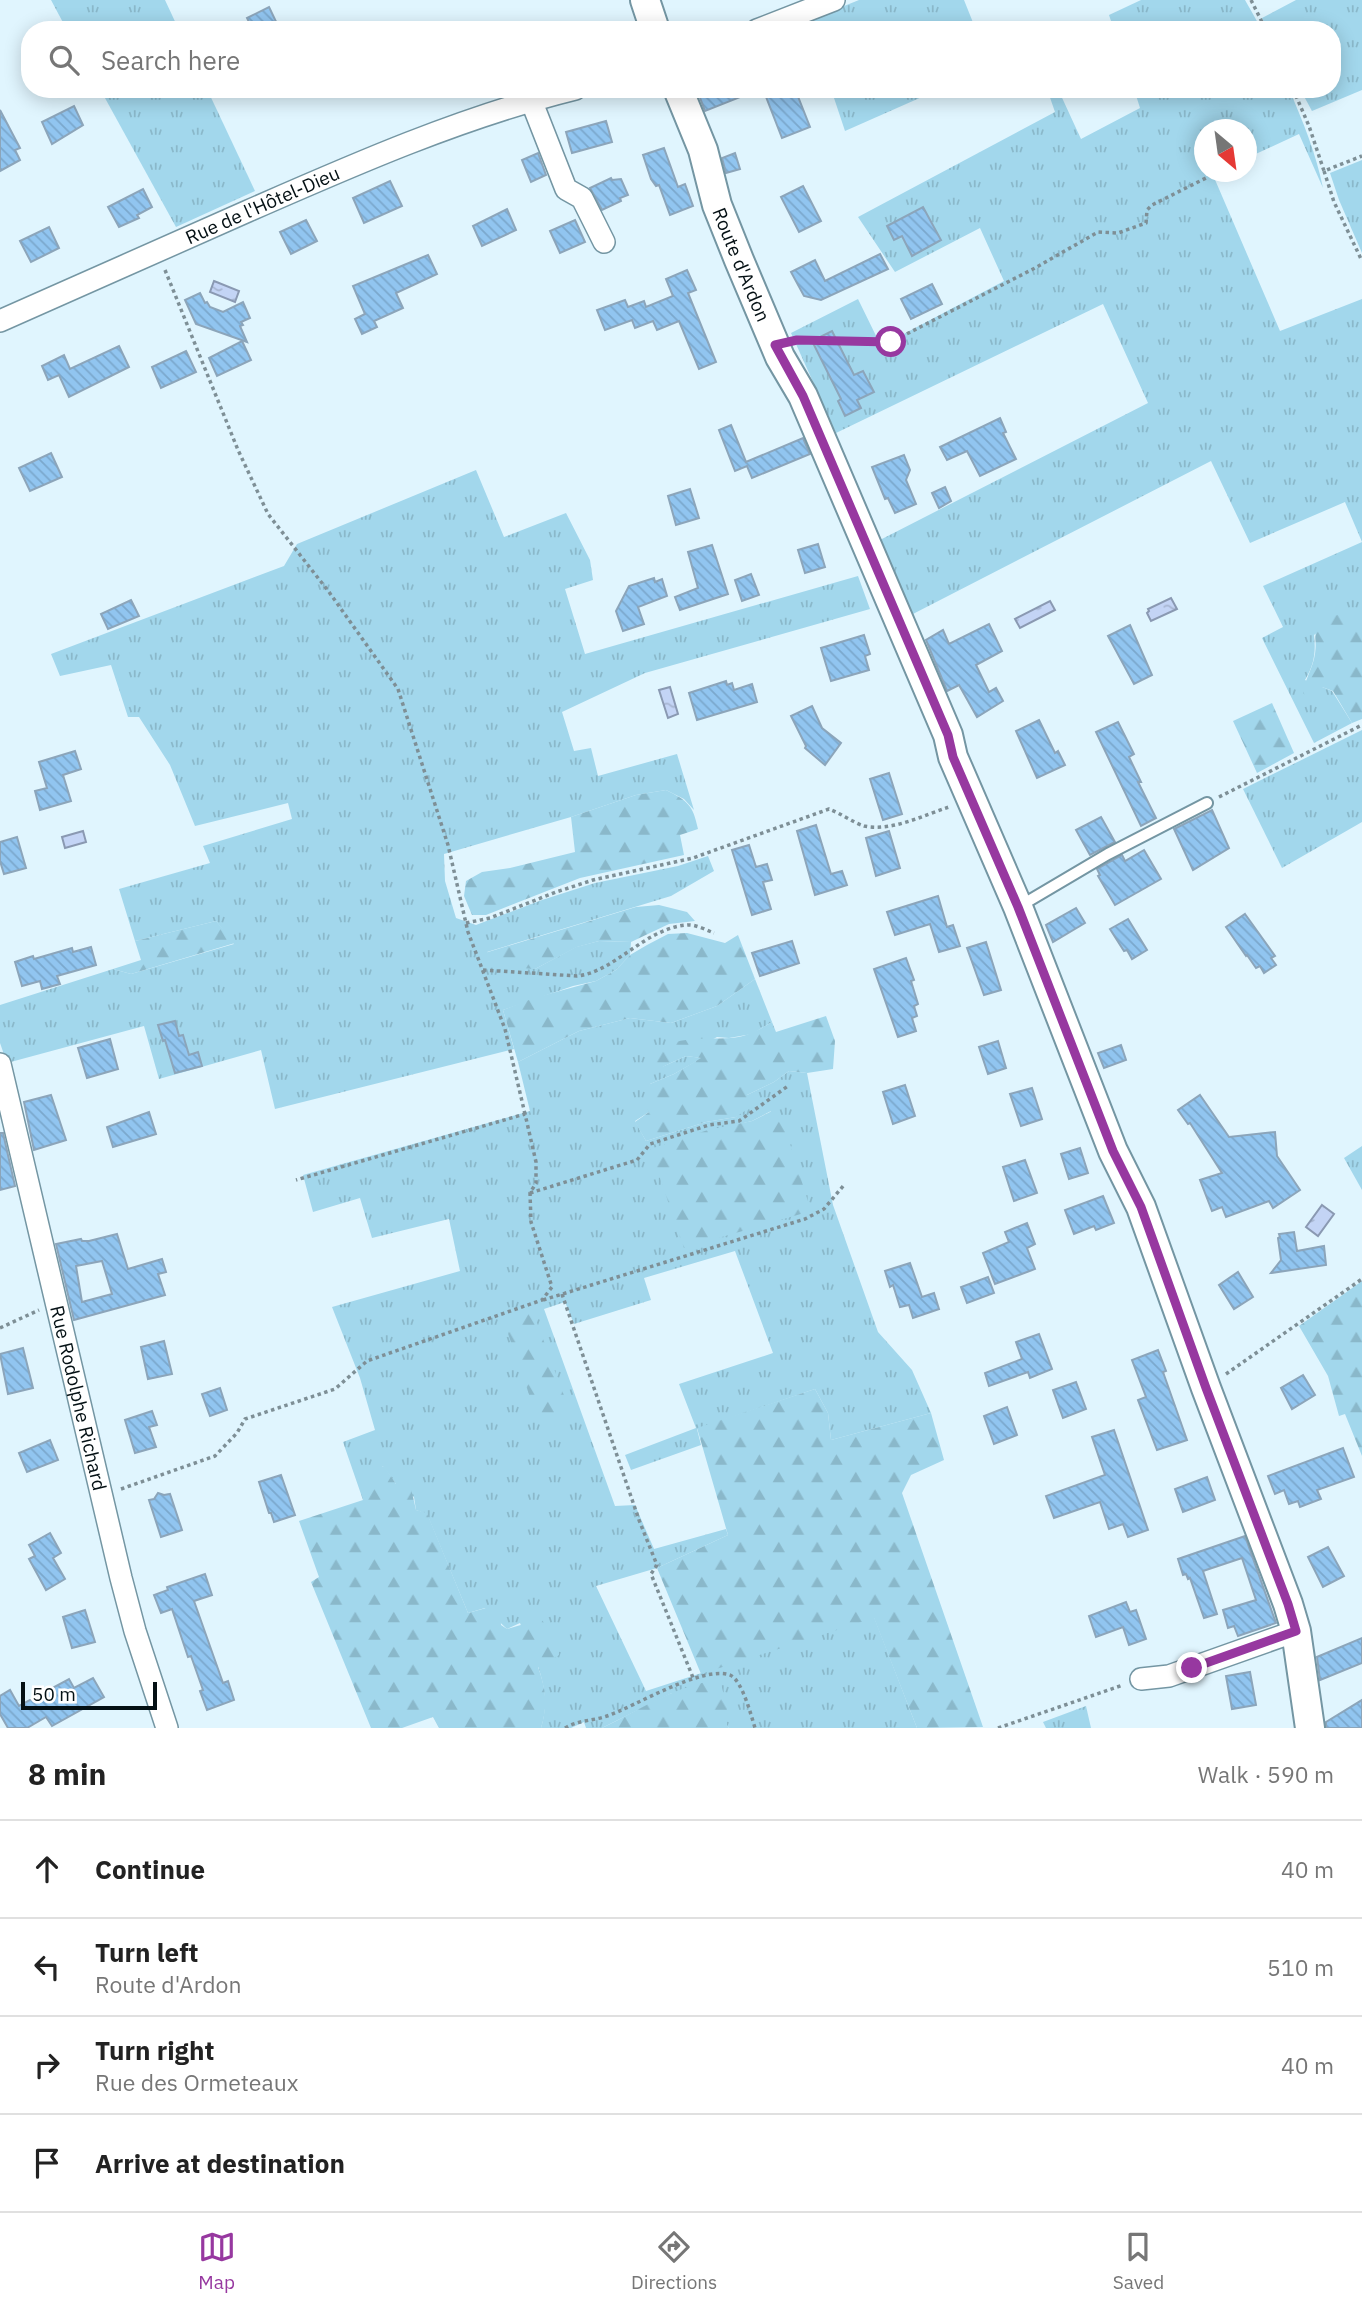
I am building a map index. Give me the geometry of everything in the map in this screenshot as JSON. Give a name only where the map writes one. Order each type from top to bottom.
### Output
[{"type":"street","points":[[645,0],[652,21]]},
{"type":"street","points":[[780,21],[834,0]]},
{"type":"street","name":"Rue de l'Hôtel-Dieu","points":[[0,321],[322,178],[435,132],[539,98]]},
{"type":"street","name":"Route d'Ardon","points":[[682,98],[703,150],[717,205],[775,345],[803,396],[948,735],[953,757],[1018,907],[1113,1151],[1141,1207],[1288,1604],[1296,1631],[1310,1728]]},
{"type":"street","points":[[531,100],[566,189],[582,198],[604,242]]},
{"type":"street","name":"Rue Rodolphe Richard","points":[[0,1064],[135,1631],[167,1728]]},
{"type":"street","points":[[1142,1679],[1169,1676],[1296,1631]]},
{"type":"lane","points":[[1018,907],[1108,854],[1208,803]]},
{"type":"path","points":[[1251,0],[1262,21]]},
{"type":"path","points":[[1297,98],[1309,125],[1334,202],[1362,261]]},
{"type":"path","points":[[1324,171],[1362,156]]},
{"type":"path","points":[[775,345],[797,340],[891,342],[1035,268],[1098,232],[1118,233],[1146,223],[1147,210],[1152,205],[1196,182]]},
{"type":"path","points":[[158,251],[238,450],[268,514],[398,689],[448,845],[466,923],[505,1029],[536,1162],[536,1184],[530,1193],[531,1222],[552,1287],[542,1300]]},
{"type":"path","points":[[1208,803],[1362,725]]},
{"type":"path","points":[[466,923],[490,918],[593,880],[693,858],[829,809],[862,825],[880,827],[972,799]]},
{"type":"path","points":[[483,970],[591,975],[659,932],[689,924],[713,933]]},
{"type":"path","points":[[530,1193],[637,1160],[650,1144],[709,1125],[739,1121],[788,1086]]},
{"type":"path","points":[[296,1180],[525,1114]]},
{"type":"path","points":[[103,1496],[215,1456],[237,1433],[245,1419],[335,1390],[367,1361],[542,1300],[805,1219],[824,1209],[844,1185]]},
{"type":"path","points":[[1206,1388],[1362,1279]]},
{"type":"path","points":[[562,1294],[639,1520],[657,1564],[651,1574],[694,1680]]},
{"type":"path","points":[[0,1328],[58,1303]]},
{"type":"path","points":[[565,1728],[606,1717],[680,1683],[729,1675],[737,1681],[755,1728]]},
{"type":"path","points":[[998,1728],[1142,1679]]},
{"type":"green space","points":[[51,0],[165,0],[175,21],[62,21]]},
{"type":"green space","points":[[859,0],[964,0],[972,21],[807,21]]},
{"type":"green space","points":[[1141,0],[1245,0],[1257,21],[1111,21],[1109,15]]},
{"type":"green space","points":[[1296,0],[1362,0],[1362,90],[1312,111],[1305,98],[1341,98],[1341,21],[1264,21],[1262,18]]},
{"type":"green space","points":[[105,98],[211,98],[255,191],[176,227]]},
{"type":"green space","points":[[834,98],[920,98],[845,131]]},
{"type":"green space","points":[[1050,98],[1062,98],[1081,139],[1140,108],[1137,98],[1293,98],[1313,150],[1323,188],[1299,134],[1257,153],[1257,119],[1194,119],[1194,182],[1216,182],[1280,331],[1362,299],[1362,542],[1345,502],[1250,543],[1211,461],[911,615],[878,541],[1148,403],[1103,304],[836,433],[791,333],[858,299],[881,346],[1004,281],[980,228],[895,272],[858,217],[1055,112]]},
{"type":"green space","points":[[1362,160],[1362,253],[1330,173]]},
{"type":"green space","points":[[476,470],[504,537],[566,513],[590,560],[593,580],[565,589],[585,654],[858,576],[870,609],[645,673],[562,712],[574,751],[591,748],[598,776],[677,754],[694,810],[684,799],[666,790],[636,795],[444,854],[445,881],[456,918],[476,925],[595,883],[678,866],[708,856],[714,871],[671,896],[487,952],[535,969],[576,947],[599,941],[631,942],[630,955],[616,970],[596,981],[503,1010],[514,1049],[275,1109],[261,1050],[159,1079],[144,1026],[7,1063],[0,1043],[0,1005],[113,969],[131,974],[234,944],[216,921],[135,941],[119,889],[210,863],[203,846],[292,819],[288,803],[195,826],[170,765],[139,717],[128,717],[111,665],[60,676],[51,654],[284,566],[297,544]]},
{"type":"green space","points":[[1362,542],[1362,610],[1339,616],[1314,635],[1314,659],[1305,680],[1332,691],[1352,723],[1314,743],[1262,638],[1283,627],[1263,586]]},
{"type":"green space","points":[[1353,610],[1362,610],[1362,719],[1352,723],[1333,691],[1322,687],[1310,699],[1303,693],[1314,659],[1315,635],[1321,620]]},
{"type":"green space","points":[[1272,703],[1294,753],[1257,773],[1233,721]]},
{"type":"green space","points":[[1362,730],[1362,822],[1282,868],[1243,789]]},
{"type":"green space","points":[[666,790],[680,797],[688,805],[696,821],[698,829],[680,835],[684,855],[580,878],[486,915],[472,915],[464,896],[466,881],[482,872],[575,852],[571,817],[636,795]]},
{"type":"green space","points":[[659,905],[687,912],[695,921],[669,924],[631,942],[599,941],[577,947],[535,969],[495,966],[482,960],[488,952],[636,907]]},
{"type":"green space","points":[[216,921],[235,943],[131,974],[113,969],[141,960],[135,941]]},
{"type":"green space","points":[[687,933],[725,943],[738,935],[755,979],[717,1006],[671,1023],[630,1018],[579,1031],[518,1062],[503,1010],[534,998],[596,981],[616,970],[630,955],[647,945],[668,934]]},
{"type":"green space","points":[[755,979],[772,1022],[752,1034],[717,1037],[662,1067],[686,1056],[702,1058],[650,1084],[649,1112],[635,1121],[646,1141],[706,1122],[736,1117],[747,1095],[774,1082],[789,1071],[807,1073],[833,1205],[878,1332],[912,1370],[931,1413],[831,1440],[828,1413],[815,1389],[697,1429],[701,1445],[631,1470],[625,1455],[696,1428],[679,1384],[773,1353],[735,1251],[644,1278],[651,1300],[574,1324],[565,1302],[544,1309],[615,1506],[635,1505],[654,1549],[726,1529],[728,1535],[657,1568],[596,1586],[646,1691],[874,1617],[917,1728],[729,1728],[727,1707],[672,1693],[602,1728],[586,1728],[584,1722],[571,1728],[541,1728],[544,1687],[520,1623],[507,1629],[485,1608],[468,1613],[427,1514],[416,1510],[414,1497],[396,1484],[383,1466],[363,1500],[343,1442],[375,1430],[360,1378],[332,1307],[460,1271],[449,1219],[372,1238],[360,1198],[313,1212],[303,1175],[530,1111],[518,1062],[579,1031],[630,1018],[671,1023],[717,1006]],"holes":[[[771,1111],[684,1247],[731,1126],[752,1121]]]},
{"type":"green space","points":[[826,1016],[835,1041],[833,1069],[807,1073],[789,1071],[774,1082],[747,1095],[749,1108],[736,1117],[706,1122],[646,1141],[635,1122],[649,1112],[644,1101],[650,1084],[701,1058],[686,1056],[662,1067],[650,1062],[666,1046],[686,1040],[742,1036],[772,1022],[776,1032]]},
{"type":"green space","points":[[772,1111],[782,1118],[811,1211],[684,1248],[650,1149],[708,1130],[752,1121]]},
{"type":"green space","points":[[1362,1146],[1362,1190],[1344,1158]]},
{"type":"green space","points":[[1362,1281],[1362,1456],[1345,1414],[1339,1416],[1328,1376],[1299,1326]]},
{"type":"green space","points":[[533,1312],[569,1409],[539,1423],[504,1322]]},
{"type":"green space","points":[[815,1389],[828,1413],[831,1440],[931,1413],[944,1460],[911,1475],[902,1493],[983,1727],[917,1728],[874,1618],[701,1674],[657,1568],[728,1535],[697,1428]]},
{"type":"green space","points":[[384,1466],[396,1484],[410,1484],[416,1510],[427,1513],[468,1613],[486,1608],[500,1612],[501,1625],[507,1629],[541,1619],[558,1640],[559,1655],[538,1667],[545,1697],[541,1728],[439,1728],[433,1717],[402,1728],[371,1728],[311,1582],[319,1577],[299,1521],[363,1500],[366,1474]]},
{"type":"green space","points":[[720,1680],[729,1728],[602,1728],[674,1692],[704,1682]]},
{"type":"green space","points":[[1086,1706],[1091,1728],[1046,1728],[1043,1722]]},
{"type":"water","points":[[214,281],[239,291],[235,302],[210,292]]},
{"type":"water","points":[[1171,598],[1177,609],[1151,621],[1148,609]]},
{"type":"water","points":[[1050,601],[1055,610],[1020,628],[1015,619]]},
{"type":"water","points":[[670,687],[678,714],[668,718],[659,690]]},
{"type":"water","points":[[83,831],[86,842],[65,848],[62,837]]},
{"type":"water","points":[[1322,1205],[1334,1214],[1318,1236],[1306,1227]]},
{"type":"building","points":[[269,7],[276,21],[248,21],[247,18]]},
{"type":"building","points":[[700,98],[738,98],[705,111]]},
{"type":"building","points":[[766,98],[799,98],[810,127],[782,138]]},
{"type":"building","points":[[74,106],[83,125],[52,144],[42,122]]},
{"type":"building","points":[[0,110],[20,148],[15,150],[20,160],[0,171]]},
{"type":"building","points":[[606,121],[612,142],[572,153],[566,132]]},
{"type":"building","points":[[664,148],[678,187],[685,184],[693,206],[670,215],[659,185],[656,186],[651,179],[643,155]]},
{"type":"building","points":[[538,153],[546,175],[531,182],[522,160]]},
{"type":"building","points":[[735,153],[740,169],[726,173],[722,158]]},
{"type":"building","points":[[611,178],[621,179],[628,195],[602,210],[590,188]]},
{"type":"building","points":[[390,181],[402,206],[364,223],[353,198]]},
{"type":"building","points":[[803,186],[821,221],[799,232],[781,197]]},
{"type":"building","points":[[143,189],[152,207],[137,215],[139,218],[119,227],[108,207]]},
{"type":"building","points":[[923,207],[941,240],[912,256],[902,236],[894,240],[887,226]]},
{"type":"building","points":[[507,209],[516,230],[482,246],[473,226]]},
{"type":"building","points":[[306,220],[317,241],[291,254],[280,232]]},
{"type":"building","points":[[575,220],[585,242],[560,253],[550,231]]},
{"type":"building","points":[[49,227],[59,248],[31,262],[20,241]]},
{"type":"building","points":[[880,254],[888,269],[821,300],[804,296],[791,272],[815,260],[825,281]]},
{"type":"building","points":[[428,255],[437,274],[396,293],[403,308],[374,321],[377,327],[362,334],[355,319],[365,314],[353,286]]},
{"type":"building","points":[[687,270],[696,290],[688,293],[716,362],[699,369],[679,321],[657,330],[653,321],[635,328],[632,320],[605,330],[597,310],[625,300],[628,307],[644,301],[646,307],[673,296],[666,279]]},
{"type":"building","points":[[932,284],[942,304],[911,319],[901,299]]},
{"type":"building","points":[[200,293],[205,303],[223,312],[243,302],[250,318],[241,322],[243,325],[240,326],[247,342],[196,324],[185,300]]},
{"type":"building","points":[[832,331],[854,375],[863,371],[874,392],[857,400],[861,408],[845,416],[838,401],[841,399],[812,341]]},
{"type":"building","points":[[242,341],[251,360],[217,376],[209,358]]},
{"type":"building","points":[[119,346],[129,367],[69,397],[59,375],[48,380],[42,366],[64,355],[70,369]]},
{"type":"building","points":[[186,351],[196,372],[161,388],[152,367]]},
{"type":"building","points":[[1000,418],[1006,432],[1003,433],[1016,459],[980,476],[967,451],[947,460],[940,447]]},
{"type":"building","points":[[731,425],[746,462],[803,438],[810,454],[752,478],[747,466],[735,471],[719,430]]},
{"type":"building","points":[[51,453],[62,477],[30,491],[19,468]]},
{"type":"building","points":[[904,455],[910,470],[906,480],[916,504],[895,513],[888,498],[885,499],[872,467]]},
{"type":"building","points":[[945,487],[951,501],[939,508],[932,493]]},
{"type":"building","points":[[690,489],[699,518],[676,525],[668,496]]},
{"type":"building","points":[[818,544],[825,567],[805,573],[798,550]]},
{"type":"building","points":[[712,545],[728,594],[680,610],[675,597],[698,588],[688,552]]},
{"type":"building","points":[[751,574],[759,595],[742,601],[735,580]]},
{"type":"building","points":[[654,578],[655,582],[662,579],[667,596],[638,607],[644,624],[623,631],[616,611],[629,586]]},
{"type":"building","points":[[131,600],[139,616],[108,629],[101,614]]},
{"type":"building","points":[[989,624],[1002,651],[976,665],[989,692],[996,688],[1003,701],[977,717],[959,685],[947,691],[926,640],[943,630],[949,644]]},
{"type":"building","points":[[1130,625],[1152,675],[1134,684],[1108,636]]},
{"type":"building","points":[[864,635],[870,654],[865,656],[869,670],[831,681],[821,648]]},
{"type":"building","points":[[726,681],[727,685],[732,683],[734,690],[752,684],[757,702],[697,720],[689,693]]},
{"type":"building","points":[[812,706],[822,728],[841,743],[825,765],[805,748],[791,716]]},
{"type":"building","points":[[1039,720],[1055,753],[1058,751],[1065,765],[1037,778],[1016,731]]},
{"type":"building","points":[[1118,722],[1134,754],[1129,757],[1141,782],[1138,782],[1156,818],[1141,826],[1096,732]]},
{"type":"building","points":[[75,751],[81,769],[63,775],[71,801],[40,810],[35,791],[47,788],[39,762]]},
{"type":"building","points":[[889,773],[902,814],[883,820],[870,779]]},
{"type":"building","points":[[1212,810],[1229,848],[1193,870],[1174,829]]},
{"type":"building","points":[[1101,817],[1115,842],[1090,855],[1076,830]]},
{"type":"building","points":[[816,825],[831,874],[842,871],[847,885],[815,895],[797,831]]},
{"type":"building","points":[[889,831],[900,868],[876,876],[866,838]]},
{"type":"building","points":[[17,837],[26,868],[4,874],[0,861],[0,842]]},
{"type":"building","points":[[749,845],[756,867],[767,864],[772,880],[763,882],[771,909],[752,915],[732,850]]},
{"type":"building","points":[[1144,850],[1161,879],[1115,905],[1098,876],[1100,875],[1097,869],[1122,855],[1125,861]]},
{"type":"building","points":[[938,896],[947,927],[953,925],[960,946],[939,952],[930,924],[895,935],[887,912]]},
{"type":"building","points":[[1076,908],[1085,923],[1053,942],[1046,925]]},
{"type":"building","points":[[1245,914],[1275,956],[1271,958],[1276,965],[1264,973],[1260,966],[1256,968],[1246,956],[1226,927]]},
{"type":"building","points":[[1128,919],[1147,950],[1132,959],[1110,929]]},
{"type":"building","points":[[792,941],[799,963],[760,976],[752,953]]},
{"type":"building","points":[[986,942],[1001,990],[984,995],[967,948]]},
{"type":"building","points":[[91,947],[96,965],[57,976],[60,984],[42,989],[40,981],[22,986],[15,962],[72,948],[73,952]]},
{"type":"building","points":[[906,958],[914,980],[911,981],[918,1004],[914,1006],[917,1016],[912,1018],[916,1031],[898,1037],[874,969]]},
{"type":"building","points":[[175,1021],[189,1055],[198,1052],[202,1066],[175,1073],[158,1025]]},
{"type":"building","points":[[110,1039],[118,1069],[87,1078],[78,1048]]},
{"type":"building","points":[[998,1041],[1006,1068],[988,1074],[979,1047]]},
{"type":"building","points":[[1121,1045],[1126,1060],[1104,1068],[1098,1053]]},
{"type":"building","points":[[905,1085],[915,1116],[893,1124],[883,1092]]},
{"type":"building","points":[[1032,1088],[1042,1119],[1021,1126],[1010,1094]]},
{"type":"building","points":[[51,1095],[66,1140],[34,1150],[24,1102]]},
{"type":"building","points":[[1200,1095],[1229,1137],[1275,1132],[1277,1156],[1300,1190],[1273,1208],[1269,1201],[1226,1217],[1222,1207],[1212,1211],[1200,1180],[1222,1173],[1190,1123],[1188,1124],[1178,1110]]},
{"type":"building","points":[[149,1112],[156,1134],[113,1147],[107,1127]]},
{"type":"building","points":[[0,1133],[3,1133],[15,1186],[0,1190]]},
{"type":"building","points":[[1080,1148],[1088,1173],[1069,1179],[1061,1154]]},
{"type":"building","points":[[1025,1160],[1037,1193],[1014,1201],[1003,1167]]},
{"type":"building","points":[[1103,1196],[1114,1223],[1096,1230],[1094,1226],[1074,1234],[1065,1210]]},
{"type":"building","points":[[1027,1223],[1035,1244],[1027,1248],[1035,1269],[995,1284],[983,1253],[1009,1242],[1005,1232]]},
{"type":"building","points":[[1294,1232],[1297,1251],[1324,1246],[1326,1265],[1271,1273],[1281,1260],[1279,1234]]},
{"type":"building","points":[[117,1234],[128,1269],[162,1259],[166,1272],[158,1274],[165,1295],[74,1320],[56,1244],[81,1239],[89,1241]],"holes":[[[102,1261],[112,1294],[82,1302],[76,1266]]]},
{"type":"building","points":[[910,1263],[922,1297],[934,1293],[939,1309],[913,1318],[909,1305],[900,1307],[885,1271]]},
{"type":"building","points":[[1238,1272],[1253,1297],[1234,1309],[1219,1285]]},
{"type":"building","points":[[988,1277],[994,1293],[967,1303],[961,1287]]},
{"type":"building","points":[[1039,1334],[1052,1369],[1030,1378],[1028,1372],[989,1386],[985,1373],[1022,1359],[1016,1342]]},
{"type":"building","points":[[164,1341],[172,1374],[148,1379],[141,1347]]},
{"type":"building","points":[[23,1348],[33,1388],[8,1394],[0,1354]]},
{"type":"building","points":[[1158,1350],[1187,1440],[1157,1450],[1138,1400],[1146,1397],[1132,1360]]},
{"type":"building","points":[[1303,1375],[1315,1395],[1292,1409],[1281,1388]]},
{"type":"building","points":[[1076,1382],[1086,1409],[1063,1418],[1053,1390]]},
{"type":"building","points":[[220,1388],[227,1410],[210,1416],[202,1394]]},
{"type":"building","points":[[1007,1407],[1017,1435],[994,1444],[984,1416]]},
{"type":"building","points":[[152,1411],[157,1425],[149,1427],[156,1447],[135,1453],[125,1420]]},
{"type":"building","points":[[1114,1430],[1148,1530],[1128,1537],[1123,1524],[1109,1529],[1100,1502],[1054,1518],[1046,1496],[1105,1475],[1092,1437]]},
{"type":"building","points":[[50,1440],[58,1460],[27,1472],[19,1453]]},
{"type":"building","points":[[1343,1448],[1354,1477],[1317,1490],[1321,1499],[1300,1507],[1298,1501],[1289,1504],[1284,1490],[1275,1494],[1268,1476]]},
{"type":"building","points":[[281,1475],[295,1515],[274,1522],[259,1482]]},
{"type":"building","points":[[1207,1477],[1215,1500],[1183,1512],[1175,1489]]},
{"type":"building","points":[[158,1493],[170,1494],[182,1530],[161,1537],[149,1500],[154,1499]]},
{"type":"building","points":[[50,1533],[61,1553],[53,1558],[65,1579],[46,1590],[29,1559],[35,1556],[29,1545]]},
{"type":"building","points":[[1245,1536],[1276,1623],[1238,1636],[1234,1626],[1228,1628],[1223,1610],[1256,1600],[1242,1558],[1203,1571],[1217,1614],[1204,1618],[1190,1578],[1188,1579],[1186,1574],[1183,1575],[1178,1559]]},
{"type":"building","points":[[1328,1547],[1344,1576],[1323,1587],[1308,1557]]},
{"type":"building","points":[[205,1574],[212,1595],[194,1601],[223,1683],[228,1681],[234,1700],[207,1710],[200,1691],[203,1690],[191,1656],[188,1657],[172,1609],[161,1613],[154,1595],[168,1590],[167,1587]]},
{"type":"building","points":[[1126,1602],[1130,1612],[1136,1610],[1146,1639],[1129,1645],[1123,1627],[1096,1637],[1089,1616]]},
{"type":"building","points":[[85,1610],[95,1642],[72,1648],[63,1617]]},
{"type":"building","points":[[1362,1638],[1362,1663],[1320,1680],[1317,1657]]},
{"type":"building","points":[[1250,1672],[1256,1705],[1232,1709],[1226,1676]]},
{"type":"building","points":[[93,1678],[104,1697],[52,1726],[46,1717],[27,1728],[8,1728],[0,1714],[0,1696],[10,1690],[19,1706],[69,1679],[74,1688]]},
{"type":"building","points":[[1362,1700],[1362,1728],[1326,1728],[1326,1722]]},
{"type":"route","points":[[891,342],[797,340],[775,345],[803,396],[948,735],[953,757],[1018,907],[1113,1151],[1141,1207],[1288,1604],[1296,1631],[1192,1668]]}]
